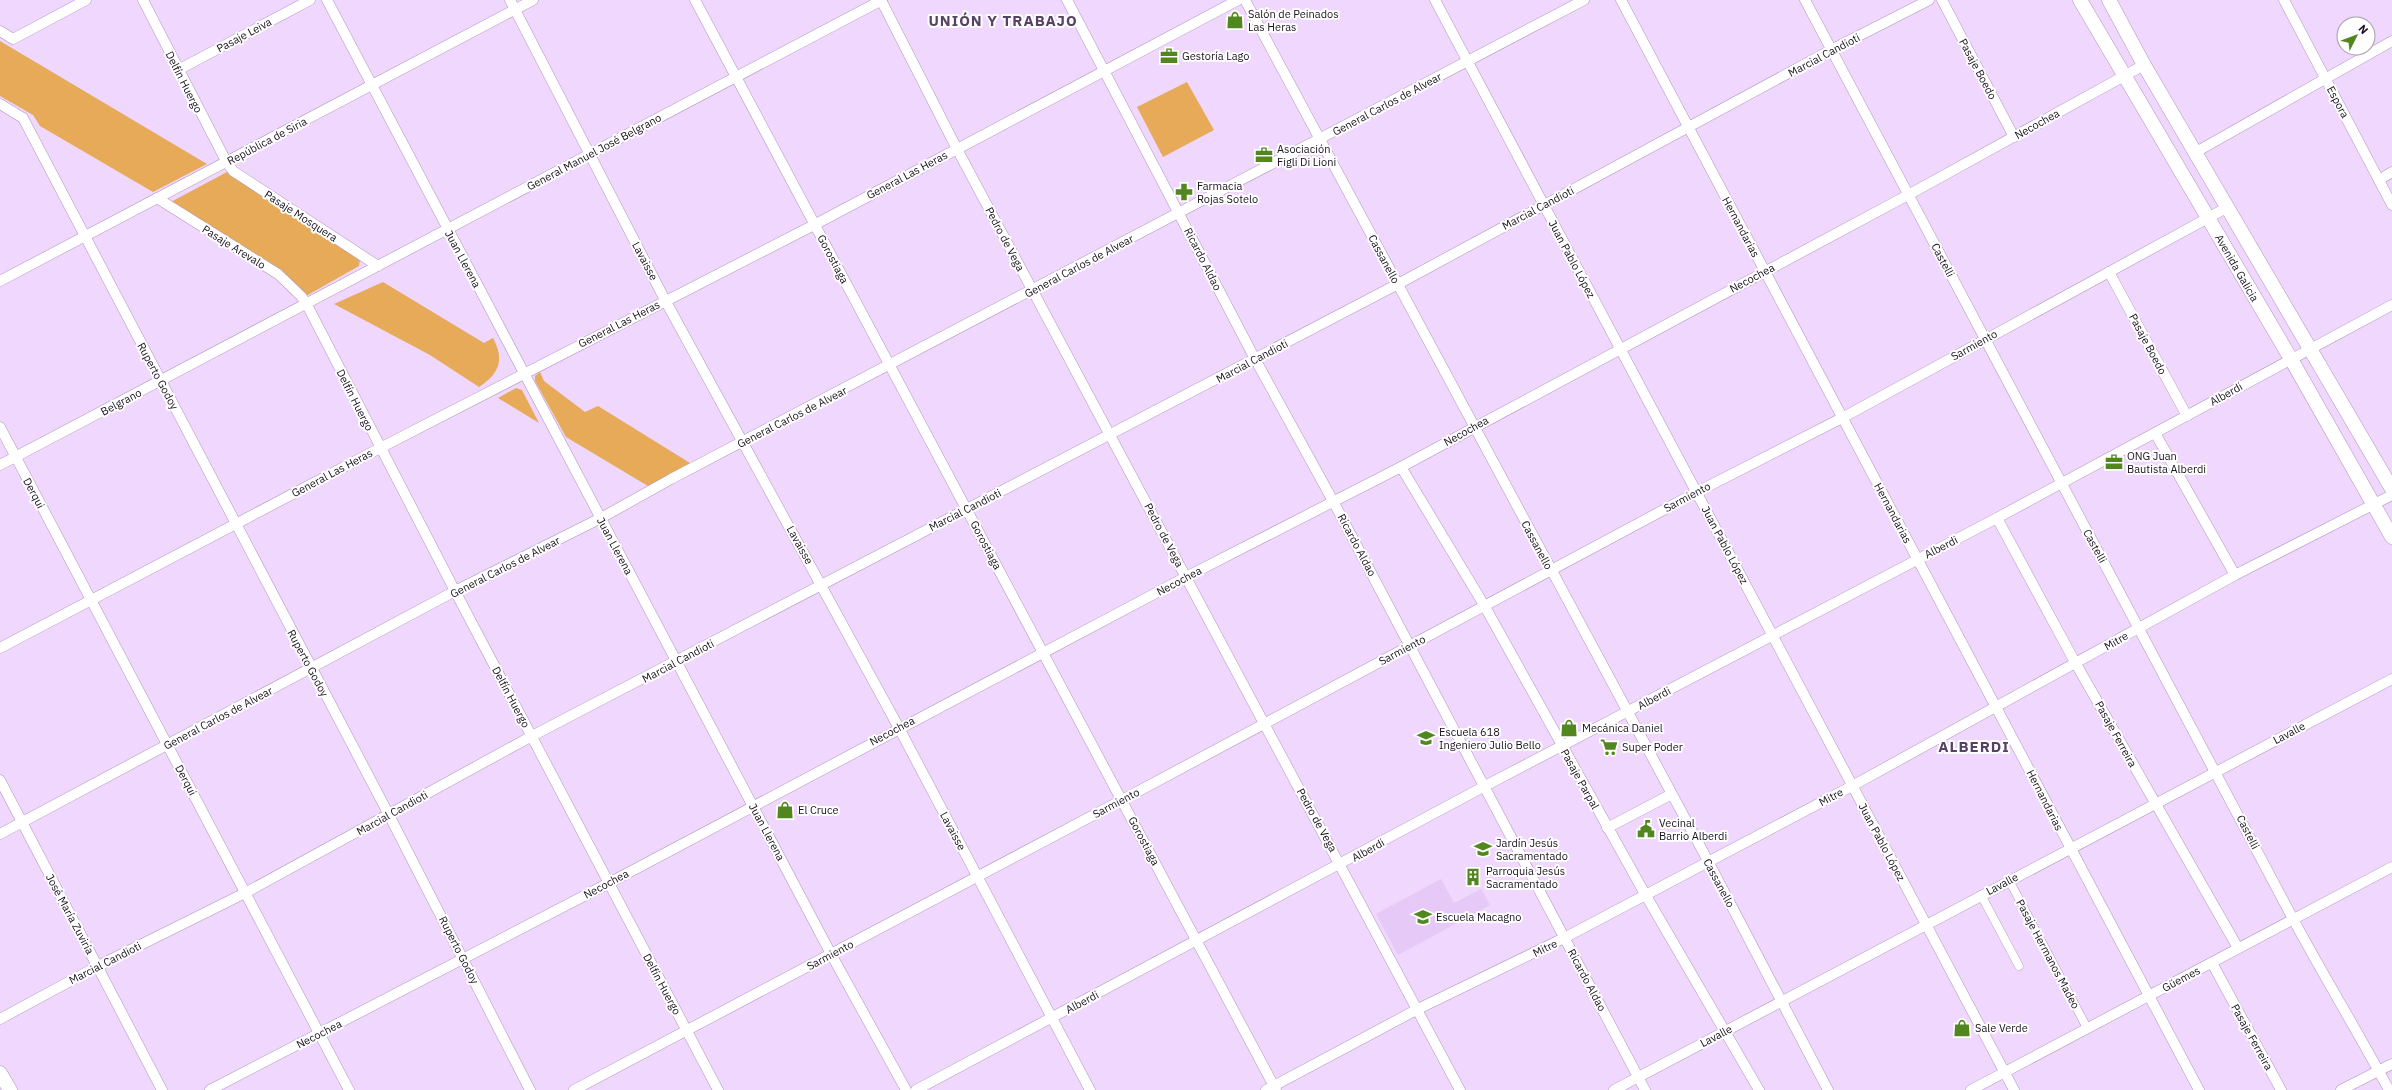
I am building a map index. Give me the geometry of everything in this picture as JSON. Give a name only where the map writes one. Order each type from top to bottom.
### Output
[{"type":"main road","name":"Avenida Galicia","points":[[2080,0],[2290,359],[2392,538]]},
{"type":"main road","name":"Avenida Galicia","points":[[2112,1],[2144,65],[2392,489]]},
{"type":"main road","points":[[0,1073],[10,1090]]},
{"type":"street","points":[[0,30],[13,39],[86,0]]},
{"type":"street","name":"Delfín Huergo","points":[[143,0],[226,163]]},
{"type":"street","name":"Pasaje Leiva","points":[[178,70],[310,0]]},
{"type":"street","name":"Juan Llerena","points":[[327,0],[831,954],[906,1090]]},
{"type":"street","name":"República de Siria","points":[[0,281],[226,163],[372,84],[513,5],[533,0]]},
{"type":"street","name":"Gorostiaga","points":[[695,0],[1197,940],[1272,1089]]},
{"type":"street","name":"General Manuel José Belgrano","points":[[306,304],[881,0]]},
{"type":"street","name":"Pedro de Vega","points":[[881,0],[957,149],[1341,864],[1460,1090]]},
{"type":"street","name":"Ricardo Aldao","points":[[1067,0],[1103,72],[1180,213],[1255,359],[1410,645],[1645,1090]]},
{"type":"street","name":"General Las Heras","points":[[0,648],[524,373],[814,225],[1238,0]]},
{"type":"street","name":"Cassanello","points":[[1245,0],[1627,712],[1670,795],[1708,861],[1828,1090]]},
{"type":"street","name":"Juan Pablo López","points":[[1435,0],[2014,1090]]},
{"type":"street","name":"General Carlos de Alvear","points":[[0,834],[455,592],[601,518],[1584,0]]},
{"type":"street","name":"Hernandarias","points":[[1621,0],[2199,1090]]},
{"type":"street","name":"Castelli","points":[[1805,0],[2060,483],[2217,772],[2293,920],[2389,1090]]},
{"type":"street","name":"Marcial Candioti","points":[[0,1019],[98,966],[245,893],[532,736],[677,662],[821,584],[966,508],[1111,436],[1689,128],[1831,50],[1929,0]]},
{"type":"street","name":"Pasaje Boedo","points":[[1942,0],[2014,137]]},
{"type":"street","name":"Espora","points":[[2284,0],[2392,205]]},
{"type":"street","name":"Lavaisse","points":[[513,5],[665,300],[899,728],[1090,1090]]},
{"type":"street","points":[[2196,152],[2392,42]]},
{"type":"street","name":"Necochea","points":[[210,1090],[320,1035],[1186,577],[1401,467],[1908,195],[2144,65]]},
{"type":"street","points":[[0,104],[23,118],[85,236]]},
{"type":"street","name":"Pasaje Mosquera","points":[[226,163],[233,171],[378,266]]},
{"type":"street","points":[[2379,180],[2392,172]]},
{"type":"street","name":"Pasaje Arevalo","points":[[157,198],[278,274],[296,291],[306,304]]},
{"type":"street","name":"Sarmiento","points":[[574,1090],[978,877],[1697,492],[1842,418],[2228,207]]},
{"type":"street","name":"Ruperto Godoy","points":[[85,236],[389,815],[530,1090]]},
{"type":"street","name":"Pasaje Boedo","points":[[2109,272],[2187,416]]},
{"type":"street","name":"Delfín Huergo","points":[[306,304],[455,592],[718,1090]]},
{"type":"street","name":"Belgrano","points":[[0,465],[306,304]]},
{"type":"street","name":"Alberdi","points":[[916,1090],[1485,786],[1562,747],[1918,558],[1998,518],[2290,359],[2392,306]]},
{"type":"street","name":"Derqui","points":[[0,427],[168,744],[348,1090]]},
{"type":"street","points":[[2155,433],[2235,575]]},
{"type":"street","name":"Pasaje Parpal","points":[[1401,467],[1484,605],[1645,894],[1759,1090]]},
{"type":"street","name":"Mitre","points":[[1272,1089],[1418,1010],[1564,938],[1852,786],[2076,664],[2139,627],[2235,575],[2392,495]]},
{"type":"street","name":"Pasaje Ferreira","points":[[1998,518],[2076,664],[2238,948]]},
{"type":"street","name":"Lavalle","points":[[1614,1090],[2392,679]]},
{"type":"street","name":"José María Zuviría","points":[[0,780],[162,1090]]},
{"type":"street","points":[[1608,828],[1670,795]]},
{"type":"street","name":"Güemes","points":[[1970,1090],[2392,867]]},
{"type":"street","name":"Pasaje Hermanos Madeo","points":[[2009,880],[2087,1028]]},
{"type":"street","points":[[1981,895],[2019,966]]},
{"type":"street","name":"Pasaje Ferreira","points":[[2212,962],[2281,1090]]},
{"type":"street","points":[[2341,1090],[2392,1064]]},
{"type":"shaded area","points":[[0,41],[207,164],[153,192],[40,126],[33,115],[0,96]]},
{"type":"shaded area","points":[[1187,82],[1214,130],[1163,157],[1137,107]]},
{"type":"shaded area","points":[[227,172],[356,255],[360,259],[359,266],[306,296],[295,283],[280,271],[169,203]]},
{"type":"shaded area","points":[[383,282],[484,343],[493,338],[499,353],[499,360],[498,366],[491,377],[479,387],[430,355],[334,304]]},
{"type":"shaded area","points":[[540,372],[544,381],[585,412],[598,406],[690,463],[648,486],[566,437],[535,381],[535,376]]},
{"type":"shaded area","points":[[516,388],[522,390],[539,423],[498,398]]},
{"type":"shaded area","name":"Escuela Macagno","points":[[1441,879],[1454,903],[1481,889],[1490,905],[1398,955],[1376,914]]},
{"type":"place","name":"Salón de Peinados Las Heras","points":[[1235,20]]},
{"type":"place","name":"Gestoría Lago","points":[[1169,56]]},
{"type":"place","name":"Asociación Figli Di Lioni","points":[[1264,155]]},
{"type":"place","name":"Farmacia Rojas Sotelo","points":[[1184,192]]},
{"type":"place","name":"ONG Juan Bautista Alberdi","points":[[2114,462]]},
{"type":"place","name":"Mecánica Daniel","points":[[1569,728]]},
{"type":"place","name":"Escuela 618 Ingeniero Julio Bello","points":[[1426,738]]},
{"type":"place","name":"Super Poder","points":[[1609,747]]},
{"type":"place","name":"El Cruce","points":[[785,810]]},
{"type":"place","name":"Vecinal Barrio Alberdi","points":[[1646,829]]},
{"type":"place","name":"Jardín Jesús Sacramentado","points":[[1483,849]]},
{"type":"place","name":"Parroquia Jesús Sacramentado","points":[[1473,877]]},
{"type":"place","name":"Escuela Macagno","points":[[1423,917]]},
{"type":"place","name":"Sale Verde","points":[[1962,1028]]},
{"type":"district","name":"UNIÓN Y TRABAJO","points":[[1003,21]]},
{"type":"district","name":"ALBERDI","points":[[1974,747]]}]
